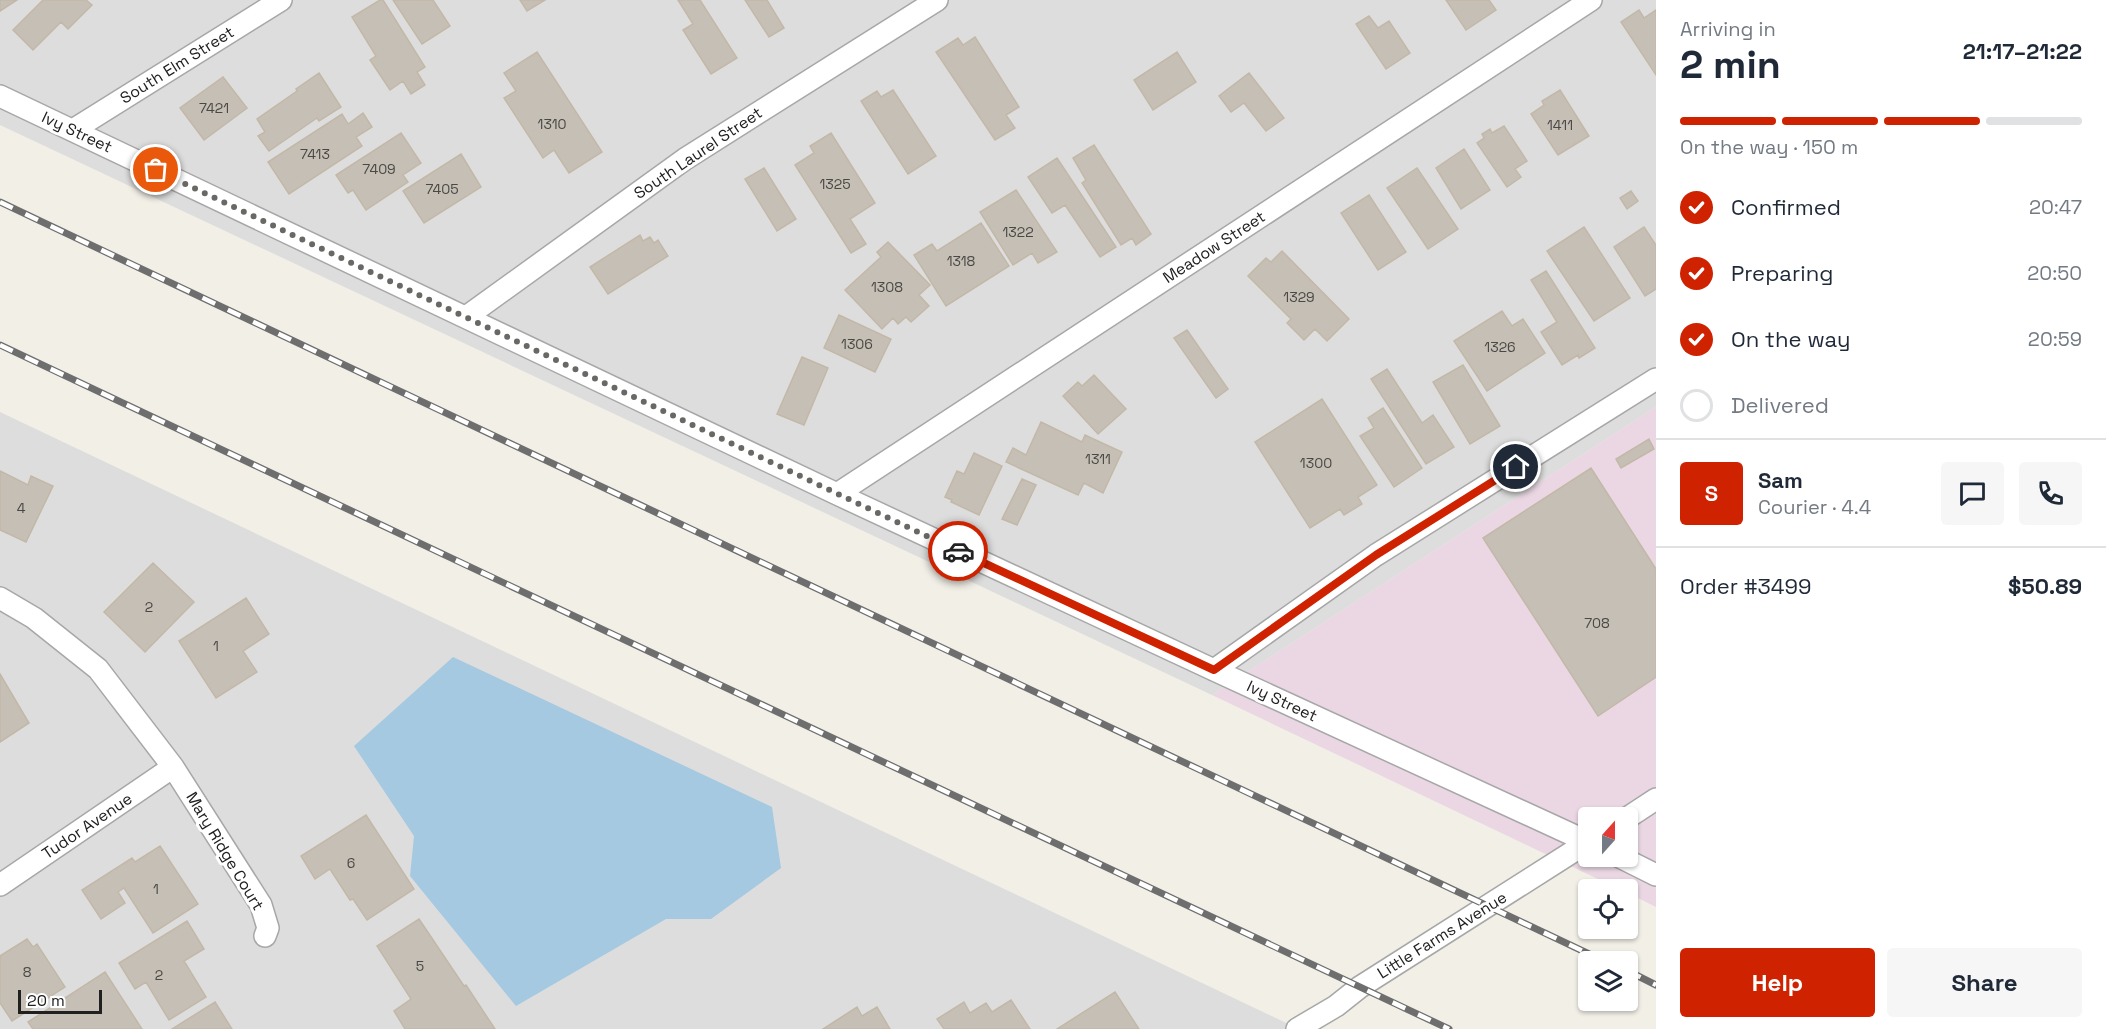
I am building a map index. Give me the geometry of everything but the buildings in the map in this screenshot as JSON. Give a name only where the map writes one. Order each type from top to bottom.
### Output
[{"type":"street","name":"South Elm Street","points":[[73,130],[281,0]]},
{"type":"street","name":"South Laurel Street","points":[[466,317],[685,159],[937,0]]},
{"type":"street","name":"Meadow Street","points":[[837,494],[1591,0]]},
{"type":"street","name":"Ivy Street","points":[[0,96],[837,494],[1578,837]]},
{"type":"street","points":[[1214,670],[1376,555],[1656,379]]},
{"type":"street","name":"Mary Ridge Court","points":[[0,597],[34,618],[98,669],[173,767],[261,905],[268,927],[265,936]]},
{"type":"street","name":"Tudor Avenue","points":[[0,885],[173,767]]},
{"type":"street","points":[[1638,812],[1656,800]]},
{"type":"street","name":"Little Farms Avenue","points":[[1297,1029],[1578,848]]},
{"type":"street","points":[[1638,866],[1656,875]]},
{"type":"shaded area","points":[[0,0],[1656,0],[1656,407],[1212,695],[0,125]]},
{"type":"shaded area","points":[[1656,407],[1656,907],[1638,898],[1638,879],[1598,879],[1212,695]]},
{"type":"shaded area","points":[[0,412],[1299,1029],[0,1029]]},
{"type":"water","points":[[453,657],[772,807],[781,868],[711,919],[666,919],[516,1006],[410,876],[414,836],[354,746]]},
{"type":"railway","points":[[0,202],[1583,951]]},
{"type":"railway","points":[[0,345],[1449,1029]]},
{"type":"railway","points":[[1638,976],[1656,985]]},
{"type":"way so far","points":[[156,170],[958,551]]},
{"type":"route","points":[[958,551],[1214,670],[1376,555],[1516,467]]}]
